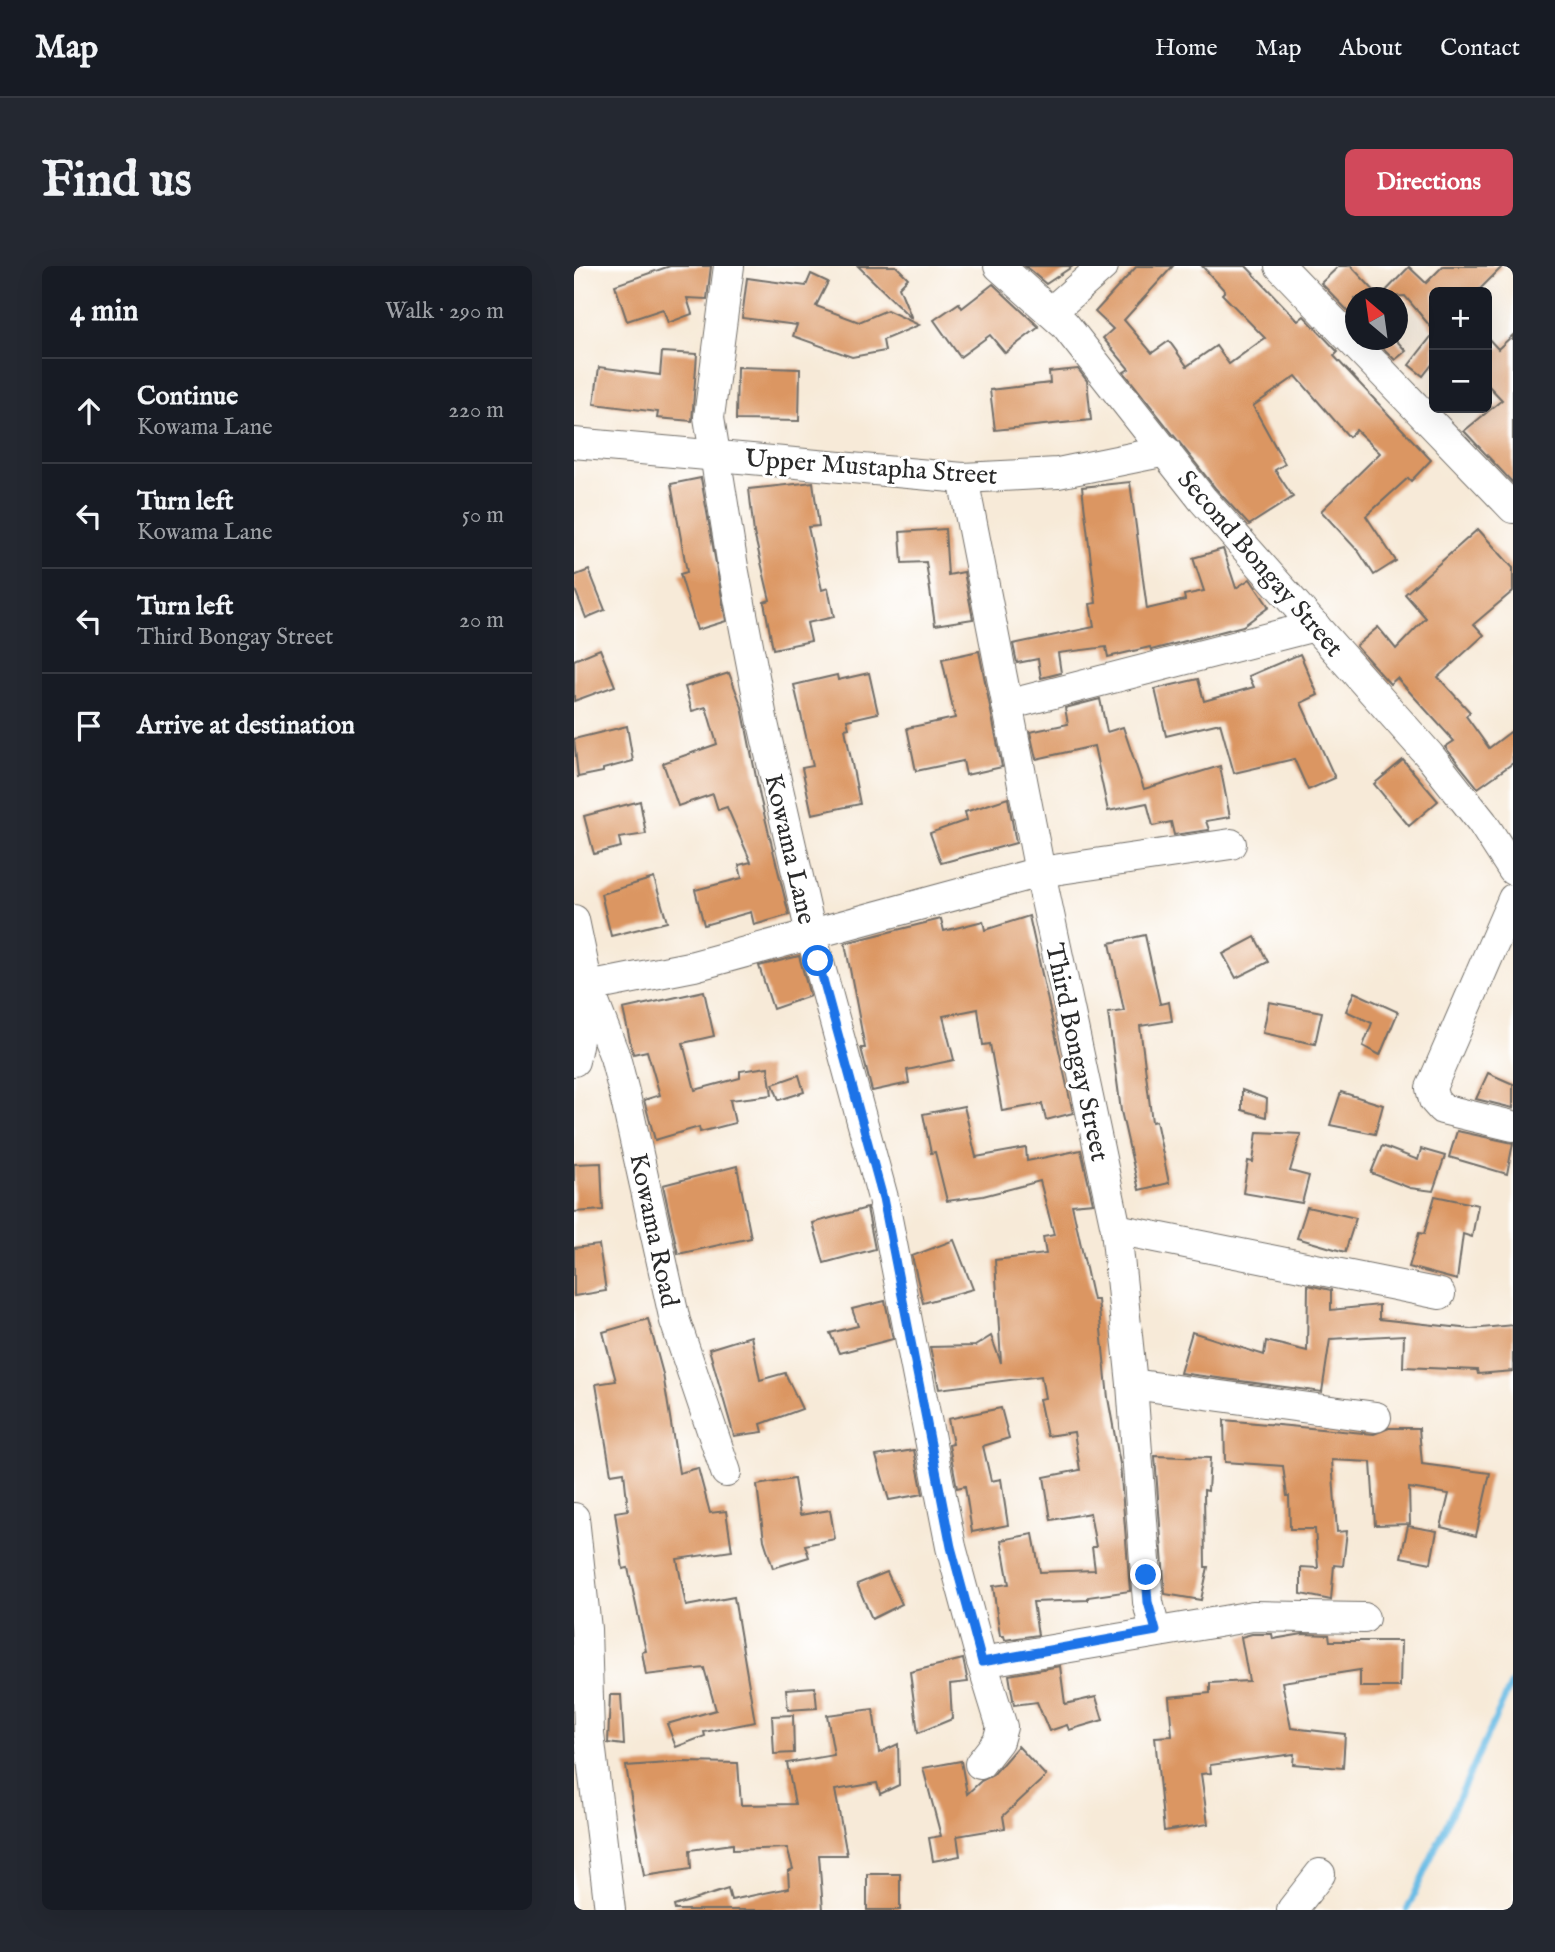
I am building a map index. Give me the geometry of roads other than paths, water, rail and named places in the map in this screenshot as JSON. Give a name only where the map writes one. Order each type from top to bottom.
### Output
[{"type":"street","name":"Kowama Lane","points":[[729,266],[709,417],[715,456],[761,710],[811,934],[883,1198],[951,1547],[1002,1727],[998,1741],[980,1764]]},
{"type":"street","name":"Second Bongay Street","points":[[999,266],[1065,325],[1203,500],[1429,755],[1482,822],[1513,870]]},
{"type":"street","points":[[1051,312],[1103,266]]},
{"type":"street","points":[[1280,266],[1513,508]]},
{"type":"street","name":"Upper Mustapha Street","points":[[574,443],[963,478],[1058,473],[1166,451]]},
{"type":"street","name":"Third Bongay Street","points":[[963,478],[1040,872],[1116,1229],[1132,1384],[1148,1602],[1156,1631]]},
{"type":"street","points":[[1007,705],[1315,626]]},
{"type":"street","points":[[588,988],[694,966],[1040,872],[1231,844]]},
{"type":"street","points":[[1513,899],[1431,1088],[1434,1100],[1442,1109],[1513,1126]]},
{"type":"street","points":[[574,920],[588,988],[574,1061]]},
{"type":"street","name":"Kowama Road","points":[[588,988],[615,1057],[675,1321],[726,1472]]},
{"type":"street","points":[[1116,1229],[1440,1294]]},
{"type":"street","points":[[1132,1384],[1376,1417]]},
{"type":"street","points":[[574,1518],[586,1629],[589,1734],[610,1910]]},
{"type":"street","points":[[982,1662],[1253,1616],[1364,1618]]},
{"type":"street","points":[[1292,1910],[1320,1874]]},
{"type":"waterway","points":[[1407,1910],[1513,1680]]}]
